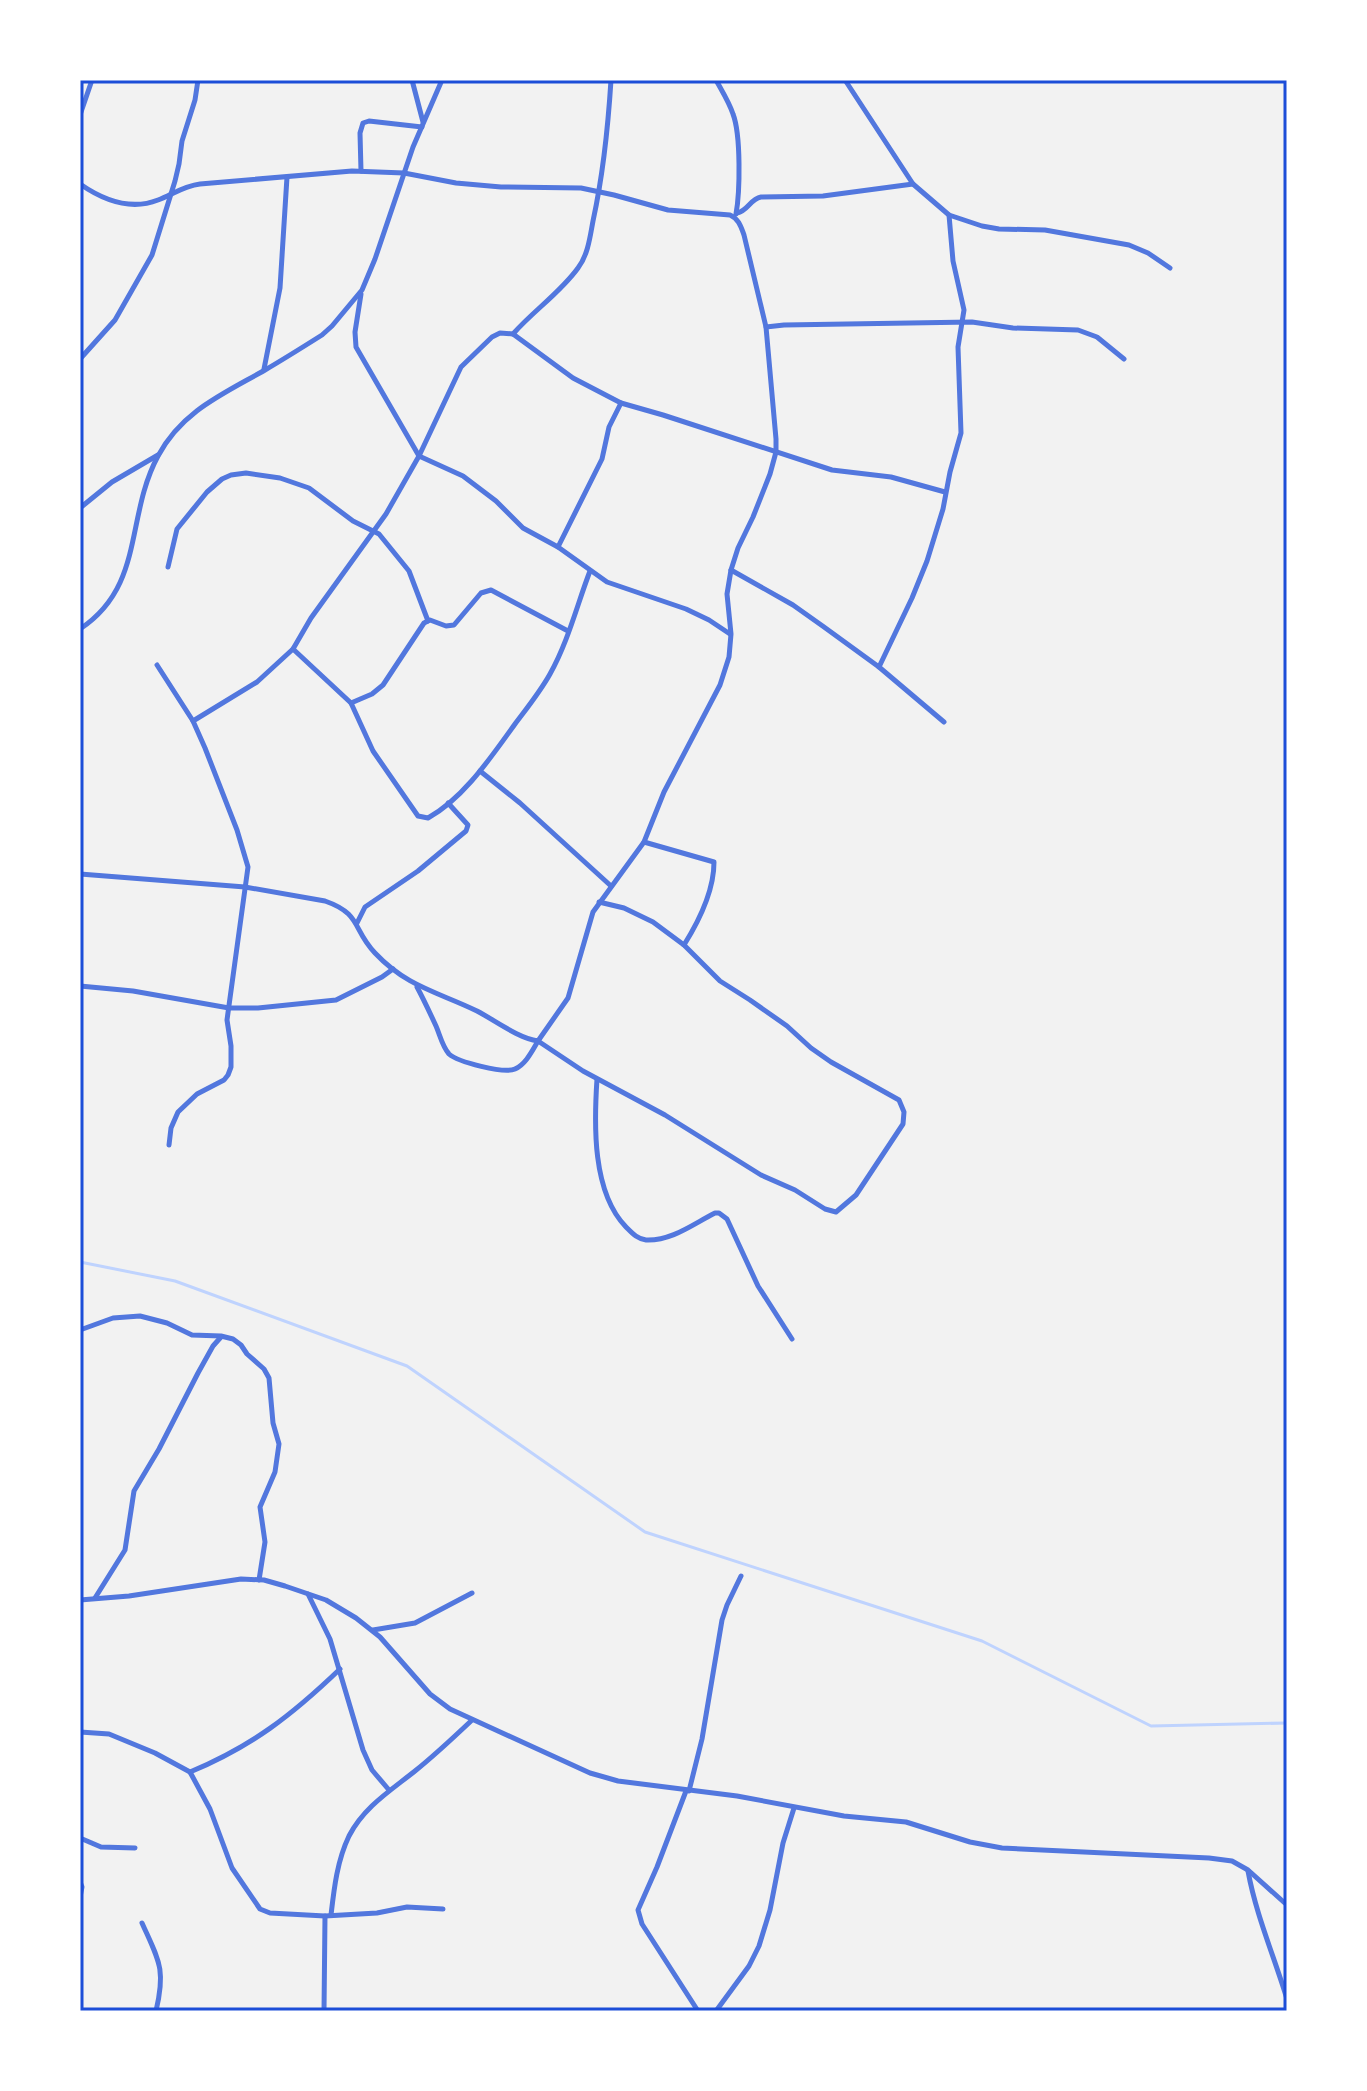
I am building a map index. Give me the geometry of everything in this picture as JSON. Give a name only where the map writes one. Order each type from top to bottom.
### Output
[{"type":"street","points":[[80,115],[92,80]]},
{"type":"street","points":[[80,359],[115,320],[146,267],[179,164],[198,80]]},
{"type":"street","points":[[412,80],[422,125]]},
{"type":"street","points":[[442,80],[422,125],[362,290],[355,332],[356,347],[419,456],[463,476],[503,507],[523,528],[618,587],[698,615],[731,634]]},
{"type":"street","points":[[513,334],[580,266],[585,256],[600,192],[611,80]]},
{"type":"street","points":[[416,986],[443,1044],[458,1059],[510,1070],[527,1059],[568,998],[589,923],[599,902],[644,842],[664,792],[720,685],[729,657],[731,634],[727,608],[731,570],[776,452],[766,327],[744,235],[736,215],[739,188],[737,129],[734,115],[716,80]]},
{"type":"street","points":[[845,80],[913,184],[949,215],[990,227],[1045,230],[1129,245],[1170,268]]},
{"type":"street","points":[[361,171],[360,133],[363,123],[422,125]]},
{"type":"street","points":[[80,184],[112,201],[130,205],[158,200],[182,188],[200,184],[361,171],[404,173],[456,183],[571,188],[600,192],[668,210],[736,215],[761,197],[823,196],[913,184]]},
{"type":"street","points":[[264,370],[280,288],[287,177]]},
{"type":"street","points":[[879,667],[920,579],[936,532],[961,433],[958,347],[964,310],[953,261],[949,215]]},
{"type":"street","points":[[80,618],[83,627],[102,612],[119,589],[144,491],[158,455],[173,434],[202,405],[322,335],[362,290]]},
{"type":"street","points":[[766,327],[963,322],[1013,328],[1078,330],[1097,337],[1124,359]]},
{"type":"street","points":[[193,721],[257,682],[293,649],[311,618],[375,530],[419,456],[461,367],[500,333],[513,334],[573,378],[621,403],[832,470],[891,477],[945,492]]},
{"type":"street","points":[[558,547],[602,459],[609,427],[621,403]]},
{"type":"street","points":[[80,508],[112,482],[158,455]]},
{"type":"street","points":[[168,567],[177,529],[207,492],[222,479],[246,473],[280,478],[298,483],[353,521],[375,530],[404,563],[428,621]]},
{"type":"street","points":[[731,570],[793,605],[879,667],[944,722]]},
{"type":"street","points":[[293,649],[351,703],[373,751],[418,816],[428,818],[480,771],[550,674],[590,571]]},
{"type":"street","points":[[428,621],[448,627],[454,625],[481,593],[491,590],[568,631]]},
{"type":"street","points":[[351,703],[372,694],[383,685],[428,621]]},
{"type":"street","points":[[157,665],[193,721],[238,831],[248,867],[227,1020],[232,1057],[228,1075],[182,1107],[174,1117],[169,1145]]},
{"type":"street","points":[[480,771],[611,886]]},
{"type":"street","points":[[356,924],[365,907],[418,871],[466,831],[468,826],[448,803]]},
{"type":"street","points":[[644,842],[714,862],[703,911],[684,945]]},
{"type":"street","points":[[80,874],[245,887],[325,901],[345,909],[366,943],[416,986],[538,1041],[761,1175],[795,1190],[832,1212],[844,1206],[856,1195],[903,1124],[904,1112],[899,1100],[811,1048],[762,1008],[720,981],[684,945],[640,914],[599,902]]},
{"type":"street","points":[[80,986],[133,991],[229,1008],[289,1006],[336,1000],[393,969]]},
{"type":"street","points":[[597,1079],[597,1150],[607,1193],[620,1221],[633,1235],[643,1240],[678,1233],[715,1213],[723,1215],[738,1240],[758,1286],[792,1339]]},
{"type":"street","points":[[80,1330],[113,1318],[140,1316],[167,1323],[192,1335],[221,1336],[237,1341],[260,1364],[269,1378],[273,1423],[279,1444],[275,1472],[260,1507],[265,1542],[259,1580]]},
{"type":"street","points":[[94,1599],[125,1550],[134,1491],[221,1336]]},
{"type":"street","points":[[698,2011],[642,1924],[638,1910],[688,1791],[702,1739],[722,1620],[741,1576]]},
{"type":"street","points":[[80,1600],[241,1579],[285,1586],[326,1600],[356,1618],[398,1656],[430,1694],[450,1709],[590,1773],[618,1781],[737,1796],[844,1816],[906,1822],[970,1842],[1002,1848],[1232,1861],[1248,1870],[1287,1905]]},
{"type":"street","points":[[371,1630],[415,1623],[472,1593]]},
{"type":"street","points":[[308,1594],[330,1639],[363,1750],[372,1770],[389,1790]]},
{"type":"street","points":[[190,1772],[215,1762],[271,1729],[340,1669]]},
{"type":"street","points":[[324,2011],[328,1916],[348,1837],[359,1819],[389,1790],[431,1758],[471,1720]]},
{"type":"street","points":[[80,1732],[109,1734],[190,1772],[210,1809],[232,1868],[260,1909],[270,1913],[328,1916],[377,1913],[407,1907],[443,1909]]},
{"type":"street","points":[[716,2011],[749,1966],[759,1946],[794,1808]]},
{"type":"street","points":[[80,1838],[101,1847],[135,1848]]},
{"type":"street","points":[[1248,1870],[1257,1913],[1287,1999]]},
{"type":"street","points":[[80,1882],[80,1897]]},
{"type":"street","points":[[142,1923],[162,1976],[156,2011]]},
{"type":"waterway","points":[[80,1262],[175,1281],[407,1366],[645,1532],[982,1641],[1151,1726],[1287,1723]]}]
